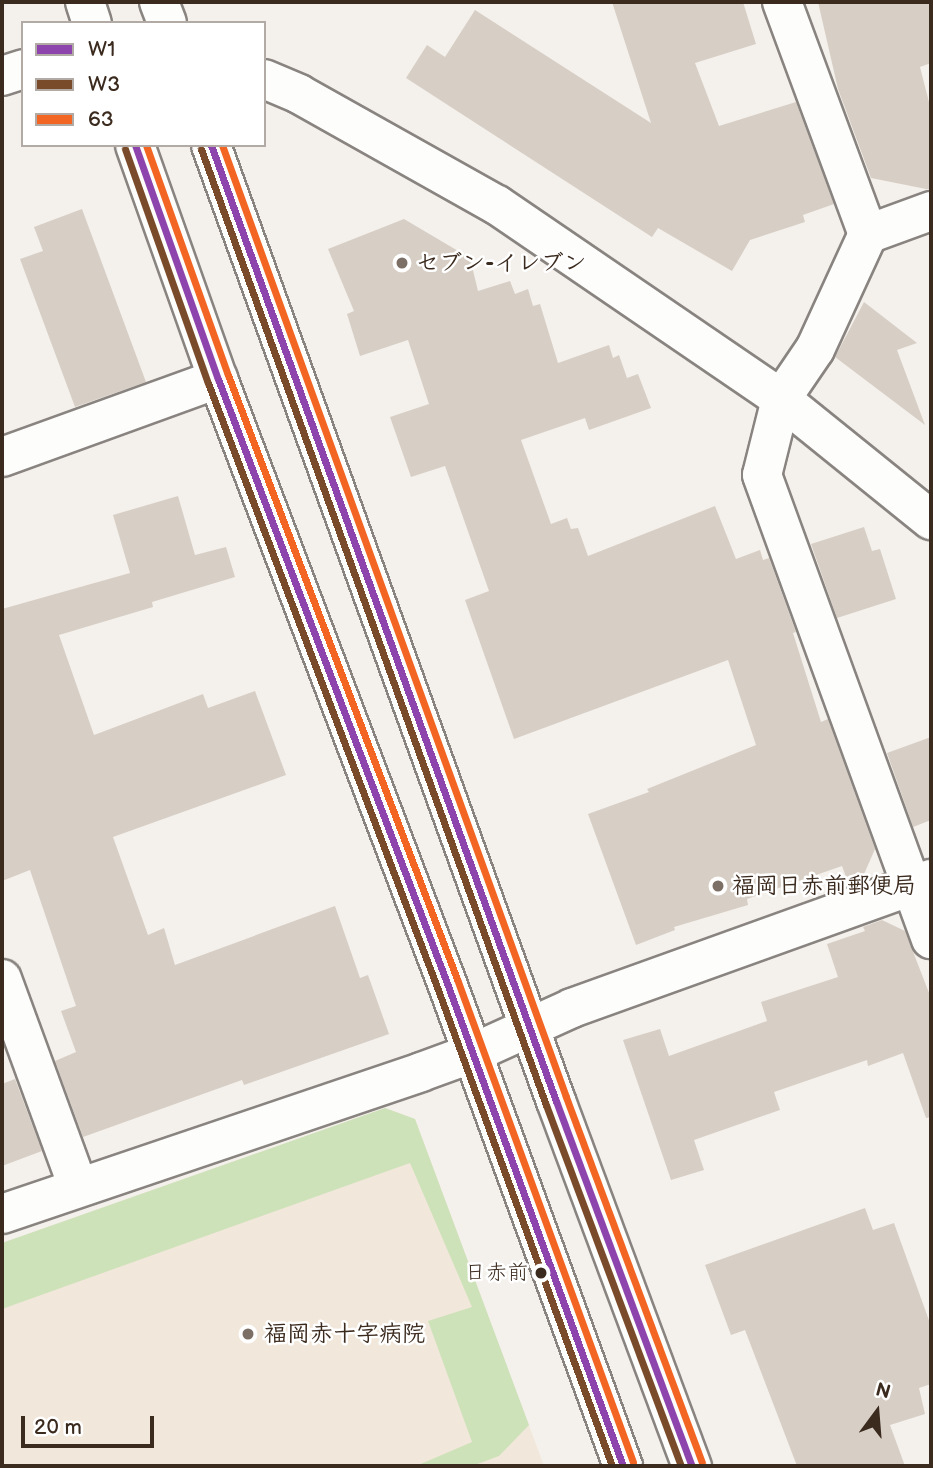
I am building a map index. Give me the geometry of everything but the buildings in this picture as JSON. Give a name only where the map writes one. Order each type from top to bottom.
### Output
[{"type":"street","points":[[85,2],[91,21]]},
{"type":"street","points":[[159,2],[166,21]]},
{"type":"street","points":[[782,2],[867,234],[815,349],[781,399],[762,475],[921,882],[931,939]]},
{"type":"street","points":[[2,76],[21,70]]},
{"type":"street","points":[[266,80],[299,94],[497,205],[781,399],[931,520]]},
{"type":"street","points":[[136,147],[218,379],[473,1053],[623,1466]]},
{"type":"street","points":[[212,147],[531,1025],[556,1101],[692,1466]]},
{"type":"street","points":[[867,234],[931,211]]},
{"type":"street","points":[[2,457],[218,379]]},
{"type":"street","points":[[2,1214],[473,1053],[531,1025],[921,882]]},
{"type":"street","points":[[2,979],[78,1187]]},
{"type":"shaded area","name":"福岡赤十字病院","points":[[385,1108],[415,1119],[544,1466],[2,1466],[2,1243]]},
{"type":"green space","points":[[385,1108],[415,1119],[529,1425],[499,1456],[472,1466],[416,1466],[472,1442],[428,1321],[472,1307],[410,1163],[2,1309],[2,1243]]},
{"type":"transit line","name":"W1","points":[[136,147],[218,379],[447,983],[623,1466]]},
{"type":"transit line","name":"63","points":[[147,147],[228,375],[457,979],[633,1462]]},
{"type":"transit line","name":"W1","points":[[212,147],[556,1101],[692,1466]]},
{"type":"transit line","name":"63","points":[[223,147],[566,1097],[702,1462]]},
{"type":"transit line","name":"W3","points":[[125,149],[208,383],[437,987],[612,1466]]},
{"type":"transit line","name":"W3","points":[[201,149],[546,1105],[681,1466]]},
{"type":"place","name":"セブン-イレブン","points":[[402,263]]},
{"type":"place","name":"福岡日赤前郵便局","points":[[718,886]]},
{"type":"place","name":"日赤前","points":[[541,1273]]},
{"type":"place","name":"福岡赤十字病院","points":[[248,1334]]}]
